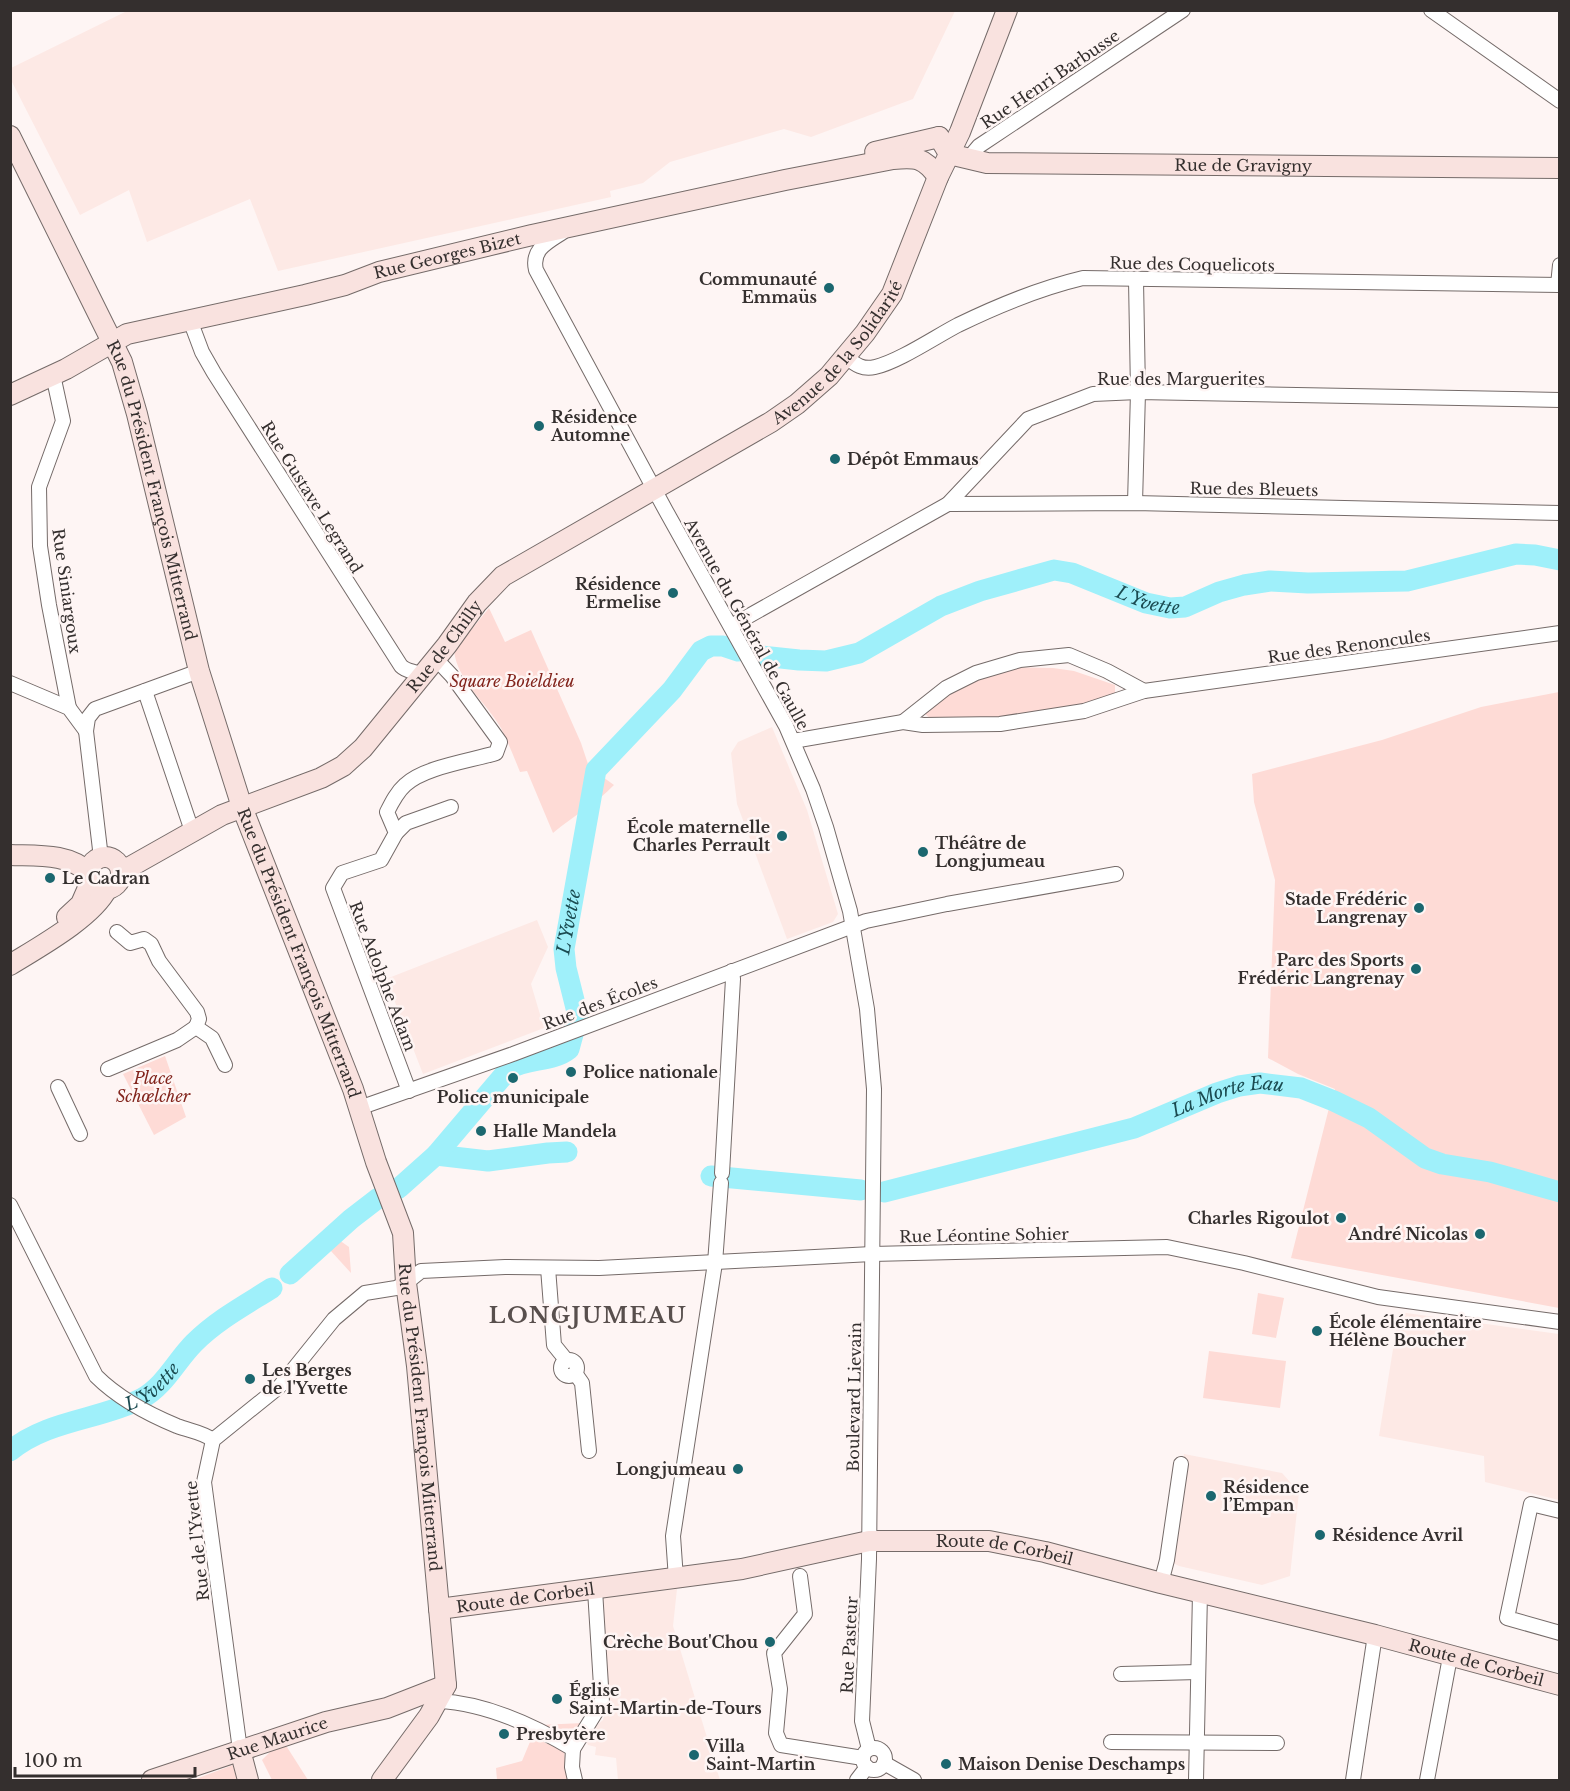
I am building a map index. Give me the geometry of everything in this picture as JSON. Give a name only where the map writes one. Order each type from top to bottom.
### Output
[{"type":"main road","points":[[949,154],[939,137],[948,124],[994,10]]},
{"type":"main road","name":"Avenue de la Solidarité","points":[[654,488],[771,422],[812,392],[846,357],[892,294],[901,276],[938,177],[960,132],[1007,10]]},
{"type":"main road","name":"Rue du Président François Mitterrand","points":[[10,136],[113,341],[126,376],[199,671],[242,807],[359,1107],[403,1233],[439,1609],[437,1701]]},
{"type":"main road","name":"Rue Georges Bizet","points":[[785,180],[888,148],[939,137]]},
{"type":"main road","name":"Rue de Gravigny","points":[[949,154],[987,163],[1560,168]]},
{"type":"main road","name":"Rue Georges Bizet","points":[[10,396],[127,334],[345,285],[379,272],[785,180],[910,158],[924,161],[938,177]]},
{"type":"main road","name":"Rue de Chilly","points":[[97,872],[112,859],[121,872],[222,815],[321,778],[343,766],[363,748],[423,676],[477,603],[502,576],[654,488]]},
{"type":"main road","points":[[10,855],[59,858],[78,854],[90,855],[97,872],[102,898],[90,911],[10,965]]},
{"type":"main road","points":[[10,957],[81,904],[97,872]]},
{"type":"main road","name":"Route de Corbeil","points":[[439,1609],[742,1569],[869,1541],[989,1540],[1375,1635],[1560,1685]]},
{"type":"main road","points":[[405,1701],[422,1703],[437,1701]]},
{"type":"main road","name":"Rue Maurice","points":[[152,1780],[326,1722],[387,1708],[405,1701],[437,1701]]},
{"type":"main road","points":[[382,1780],[437,1701]]},
{"type":"main road","points":[[240,1750],[248,1780]]},
{"type":"street","name":"Rue Henri Barbusse","points":[[968,159],[979,146],[1183,10]]},
{"type":"street","points":[[1431,10],[1560,100]]},
{"type":"street","name":"Avenue du Général de Gaulle","points":[[568,229],[542,246],[536,254],[534,262],[536,270],[793,741],[826,827],[852,927],[867,1009],[872,1062],[872,1254]]},
{"type":"street","points":[[1559,285],[1560,265]]},
{"type":"street","name":"Rue des Coquelicots","points":[[846,357],[865,369],[884,365],[981,314],[1063,283],[1083,278],[1559,285]]},
{"type":"street","points":[[1135,503],[1138,392],[1136,280]]},
{"type":"street","name":"Rue Gustave Legrand","points":[[190,321],[201,352],[389,647],[406,671],[423,676]]},
{"type":"street","name":"Rue Siniargoux","points":[[53,375],[63,421],[39,487],[40,546],[69,708]]},
{"type":"street","name":"Rue des Marguerites","points":[[731,626],[948,504],[1028,419],[1093,394],[1138,392],[1560,400]]},
{"type":"street","name":"Rue des Bleuets","points":[[948,504],[1135,503],[1560,513]]},
{"type":"street","name":"Rue des Renoncules","points":[[793,741],[903,722],[923,725],[1000,724],[1084,711],[1144,691],[1560,633]]},
{"type":"street","name":"Rue des Renoncules","points":[[903,722],[946,688],[976,673],[1020,660],[1069,655],[1107,671],[1144,691]]},
{"type":"street","points":[[436,659],[452,676],[500,742],[496,753],[430,770],[417,776],[405,784],[387,812],[396,833],[406,824],[451,807]]},
{"type":"street","points":[[97,872],[86,731],[88,718],[95,709],[199,671]]},
{"type":"street","points":[[10,683],[69,708],[86,731]]},
{"type":"street","points":[[145,691],[192,831]]},
{"type":"street","name":"Rue Adolphe Adam","points":[[396,833],[381,860],[342,873],[333,888],[409,1091]]},
{"type":"street","name":"Rue des Écoles","points":[[359,1107],[409,1091],[870,920],[919,909],[1116,874]]},
{"type":"street","points":[[108,1069],[177,1040],[196,1027],[199,1019],[197,1012],[159,961],[151,944],[144,939],[130,943],[117,932]]},
{"type":"street","points":[[676,1579],[673,1536],[715,1263],[722,1178],[732,971]]},
{"type":"street","points":[[196,1027],[212,1038],[225,1065]]},
{"type":"street","points":[[58,1087],[80,1134]]},
{"type":"street","points":[[10,1205],[94,1372],[105,1384],[142,1410],[181,1427],[200,1432],[213,1440],[280,1386],[334,1319],[361,1295],[371,1291],[396,1288],[406,1283]]},
{"type":"street","name":"Rue Léontine Sohier","points":[[406,1283],[422,1271],[505,1267],[599,1268],[872,1254],[1167,1247],[1244,1263],[1378,1297],[1560,1323]]},
{"type":"street","name":"Boulevard Lievain","points":[[869,1541],[872,1254]]},
{"type":"street","points":[[548,1268],[554,1345],[567,1361],[575,1364],[575,1373],[582,1383],[589,1451]]},
{"type":"street","name":"Rue de l'Yvette","points":[[213,1440],[204,1482],[240,1750]]},
{"type":"street","points":[[1161,1583],[1167,1560],[1181,1464]]},
{"type":"street","points":[[1560,1511],[1531,1504],[1507,1618],[1560,1633]]},
{"type":"street","name":"Rue Pasteur","points":[[866,1758],[862,1721],[869,1541]]},
{"type":"street","points":[[800,1576],[806,1614],[774,1653],[780,1689],[777,1740],[782,1745],[866,1758]]},
{"type":"street","points":[[574,1780],[573,1749],[602,1702],[596,1590]]},
{"type":"street","points":[[1196,1780],[1200,1593]]},
{"type":"street","points":[[1353,1780],[1375,1635]]},
{"type":"street","points":[[1427,1780],[1450,1657]]},
{"type":"street","points":[[1121,1674],[1198,1672]]},
{"type":"street","points":[[437,1701],[472,1705],[530,1726],[573,1749]]},
{"type":"street","points":[[1112,1742],[1277,1743]]},
{"type":"street","points":[[857,1780],[866,1758],[878,1749],[884,1754],[884,1763],[914,1780]]},
{"type":"shaded area","points":[[127,11],[955,11],[913,99],[811,137],[784,129],[670,162],[643,183],[610,191],[611,197],[278,271],[250,199],[147,242],[129,190],[80,215],[11,80],[11,68]]},
{"type":"shaded area","name":"École maternelle Charles Perrault","points":[[772,727],[807,810],[838,914],[833,922],[787,939],[737,804],[731,753],[738,742]]},
{"type":"shaded area","points":[[537,920],[548,947],[531,984],[544,1028],[423,1074],[386,979]]},
{"type":"shaded area","points":[[1399,1312],[1559,1334],[1559,1500],[1485,1482],[1484,1456],[1379,1436]]},
{"type":"shaded area","points":[[1184,1454],[1282,1473],[1299,1492],[1290,1576],[1262,1585],[1179,1566],[1167,1560]]},
{"type":"shaded area","points":[[677,1589],[673,1626],[720,1780],[618,1780],[616,1758],[595,1755],[596,1747],[587,1743],[590,1731],[603,1720],[607,1704],[603,1597]]},
{"type":"green space","name":"Square Boieldieu","points":[[489,608],[505,642],[531,630],[581,743],[589,767],[614,785],[553,833],[527,771],[520,772],[501,728],[467,682],[457,662],[454,651]]},
{"type":"green space","points":[[1008,667],[1074,671],[1115,685],[1115,694],[1090,704],[1001,723],[931,719],[925,714],[946,694],[971,678]]},
{"type":"green space","name":"Parc des Sports Frédéric Langrenay","points":[[1559,692],[1559,1308],[1291,1258],[1335,1089],[1298,1074],[1268,1058],[1275,880],[1254,802],[1252,774],[1382,740],[1481,707]]},
{"type":"green space","name":"Place Schœlcher","points":[[165,1056],[186,1117],[154,1135],[123,1074]]},
{"type":"green space","points":[[339,1240],[349,1247],[351,1273],[330,1250]]},
{"type":"green space","points":[[1258,1293],[1284,1298],[1276,1338],[1252,1334]]},
{"type":"green space","points":[[1209,1351],[1286,1361],[1280,1408],[1203,1398]]},
{"type":"green space","points":[[583,1723],[572,1740],[539,1725]]},
{"type":"green space","points":[[532,1737],[564,1751],[568,1780],[497,1780],[496,1768],[522,1761]]},
{"type":"green space","points":[[285,1744],[308,1780],[272,1780],[262,1760],[277,1745]]},
{"type":"green space","points":[[233,1765],[237,1780],[193,1780]]},
{"type":"waterway","name":"L'Yvette","points":[[753,655],[826,661],[859,653],[941,606],[980,591],[1054,570],[1072,573],[1146,603],[1170,608],[1185,607],[1219,592],[1270,581],[1308,583],[1407,581],[1516,554],[1560,560]]},
{"type":"waterway","name":"L'Yvette","points":[[290,1274],[351,1219],[377,1199],[399,1188],[436,1155],[509,1069],[555,1056],[569,1049],[578,1016],[566,968],[564,949],[596,770],[672,690],[701,651],[711,646],[723,646],[738,651]]},
{"type":"waterway","name":"La Morte Eau","points":[[884,1192],[1134,1128],[1217,1093],[1239,1086],[1260,1083],[1301,1088],[1334,1101],[1369,1118],[1425,1158],[1442,1164],[1490,1172],[1560,1192]]},
{"type":"waterway","name":"La Morte Eau","points":[[436,1155],[488,1161],[567,1152]]},
{"type":"waterway","name":"La Morte Eau","points":[[711,1176],[861,1190]]},
{"type":"waterway","name":"L'Yvette","points":[[10,1451],[40,1433],[57,1426],[108,1412],[141,1399],[157,1387],[188,1350],[212,1327],[272,1288]]},
{"type":"place","name":"Communauté Emmaüs","points":[[829,288]]},
{"type":"place","name":"Résidence Automne","points":[[539,426]]},
{"type":"place","name":"Dépôt Emmaus","points":[[835,459]]},
{"type":"place","name":"Résidence Ermelise","points":[[673,593]]},
{"type":"place","name":"École maternelle Charles Perrault","points":[[782,836]]},
{"type":"place","name":"Théâtre de Longjumeau","points":[[923,852]]},
{"type":"place","name":"Le Cadran","points":[[50,878]]},
{"type":"place","name":"Stade Frédéric Langrenay","points":[[1419,908]]},
{"type":"place","name":"Parc des Sports Frédéric Langrenay","points":[[1416,969]]},
{"type":"place","name":"Police nationale","points":[[571,1072]]},
{"type":"place","name":"Police municipale","points":[[513,1078]]},
{"type":"place","name":"Halle Mandela","points":[[481,1131]]},
{"type":"place","name":"Charles Rigoulot","points":[[1341,1218]]},
{"type":"place","name":"André Nicolas","points":[[1480,1234]]},
{"type":"place","name":"École élémentaire Hélène Boucher","points":[[1317,1331]]},
{"type":"place","name":"Les Berges de l'Yvette","points":[[250,1379]]},
{"type":"place","name":"Longjumeau","points":[[738,1469]]},
{"type":"place","name":"Résidence l’Empan","points":[[1211,1496]]},
{"type":"place","name":"Résidence Avril","points":[[1320,1535]]},
{"type":"place","name":"Crèche Bout'Chou","points":[[770,1642]]},
{"type":"place","name":"Église Saint-Martin-de-Tours","points":[[557,1699]]},
{"type":"place","name":"Presbytère","points":[[504,1734]]},
{"type":"place","name":"Villa Saint-Martin","points":[[694,1755]]},
{"type":"place","name":"Maison Denise Deschamps","points":[[946,1764]]},
{"type":"district","name":"LONGJUMEAU","points":[[588,1315]]}]
